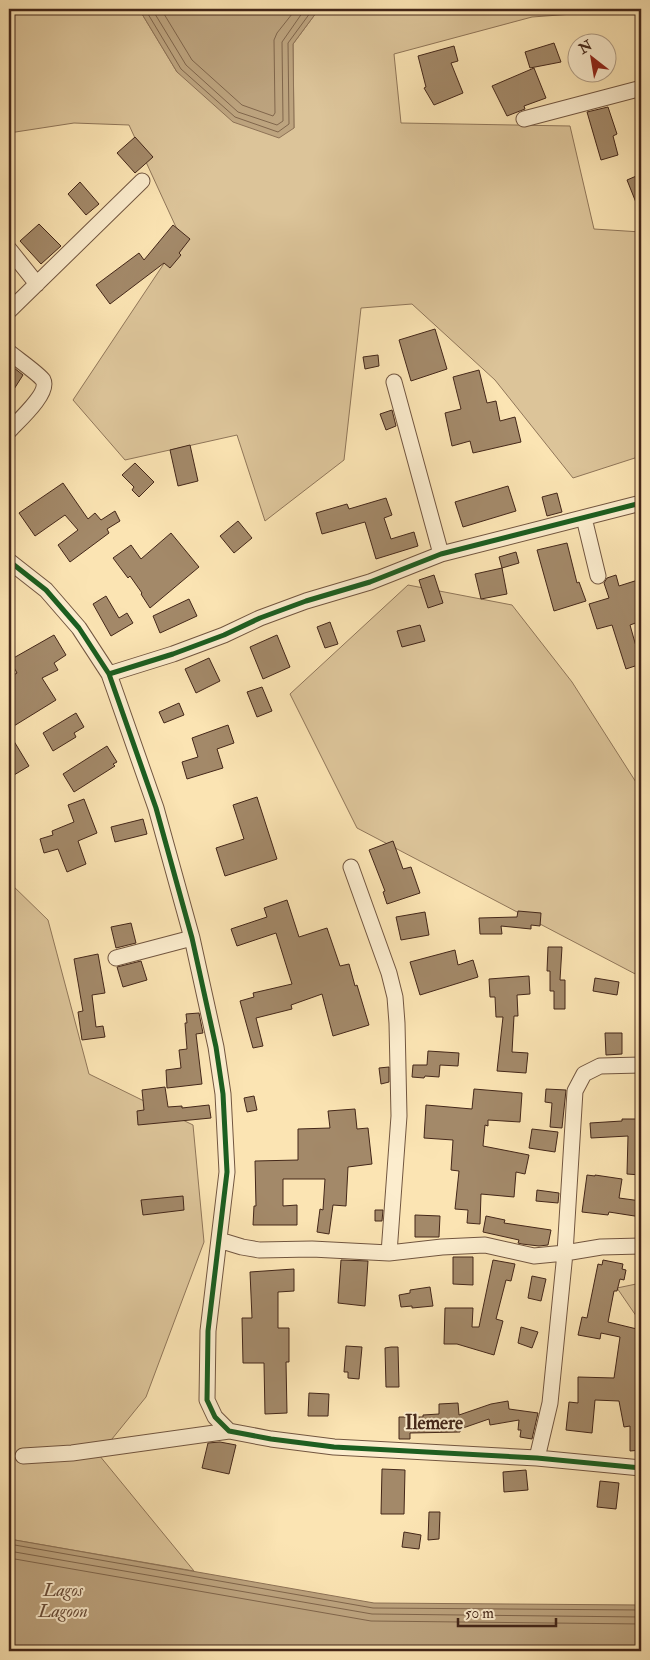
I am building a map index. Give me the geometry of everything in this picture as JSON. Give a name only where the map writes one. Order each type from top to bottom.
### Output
[{"type":"street","points":[[524,118],[638,89],[641,91]]},
{"type":"street","points":[[9,311],[142,181]]},
{"type":"street","points":[[9,249],[37,284]]},
{"type":"street","points":[[9,352],[43,379],[44,387],[40,396],[9,431]]},
{"type":"street","points":[[394,382],[441,554]]},
{"type":"street","points":[[109,674],[173,654],[224,635],[260,618],[306,601],[370,582],[441,554],[641,503]]},
{"type":"street","points":[[584,518],[598,576]]},
{"type":"street","points":[[9,560],[46,590],[79,628],[109,674],[156,808],[192,938],[216,1047],[222,1094],[227,1172],[208,1331],[208,1400],[214,1417],[229,1431]]},
{"type":"street","points":[[351,867],[389,973],[395,997],[399,1116],[389,1254]]},
{"type":"street","points":[[116,958],[192,938]]},
{"type":"street","points":[[537,1458],[550,1403],[566,1253],[575,1091],[584,1074],[600,1066],[641,1065]]},
{"type":"street","points":[[218,1240],[259,1250],[312,1249],[389,1254],[442,1247],[485,1245],[534,1256],[602,1247],[641,1246]]},
{"type":"street","points":[[23,1456],[72,1454],[229,1431],[271,1439],[334,1447],[537,1458],[641,1468]]},
{"type":"shaded area","points":[[9,9],[139,9],[177,72],[294,128],[293,44],[319,9],[641,9],[532,17],[394,54],[401,123],[570,126],[594,229],[641,232],[641,456],[573,478],[495,380],[412,304],[361,308],[344,460],[265,521],[237,435],[125,460],[73,400],[181,238],[129,125],[74,123],[9,133]]},
{"type":"shaded area","points":[[408,585],[512,605],[572,682],[641,790],[641,977],[357,828],[290,694]]},
{"type":"shaded area","points":[[9,882],[48,920],[89,1074],[193,1125],[204,1242],[146,1397],[99,1455],[194,1571],[9,1539]]},
{"type":"shaded area","points":[[641,1283],[641,1323],[617,1288]]},
{"type":"water","points":[[139,9],[319,9],[293,44],[294,128],[279,138],[233,122],[177,72]]},
{"type":"water","name":"Lagos Lagoon","points":[[9,1539],[374,1603],[641,1605],[641,1651],[9,1651]]},
{"type":"building","points":[[554,43],[561,62],[530,68],[525,52]]},
{"type":"building","points":[[454,46],[458,61],[451,63],[463,93],[434,105],[424,88],[426,87],[418,56]]},
{"type":"building","points":[[534,68],[546,98],[524,106],[525,109],[507,116],[492,86]]},
{"type":"building","points":[[608,107],[617,134],[613,136],[618,155],[601,160],[587,112]]},
{"type":"building","points":[[135,137],[153,157],[135,173],[117,153]]},
{"type":"building","points":[[641,174],[641,215],[627,180]]},
{"type":"building","points":[[80,182],[99,204],[86,215],[68,194]]},
{"type":"building","points":[[39,224],[61,246],[41,264],[20,241]]},
{"type":"building","points":[[173,225],[190,239],[179,253],[181,255],[170,268],[164,263],[110,304],[96,285],[139,253],[144,260]]},
{"type":"building","points":[[435,329],[447,369],[411,381],[399,340]]},
{"type":"building","points":[[378,355],[379,366],[365,369],[363,357]]},
{"type":"building","points":[[9,364],[23,375],[9,397]]},
{"type":"building","points":[[479,370],[487,403],[496,401],[500,421],[515,417],[521,442],[473,453],[470,441],[452,446],[445,413],[461,409],[453,377]]},
{"type":"building","points":[[392,410],[396,426],[386,430],[380,414]]},
{"type":"building","points":[[190,445],[198,481],[178,486],[170,450]]},
{"type":"building","points":[[135,463],[154,482],[139,497],[132,490],[134,487],[122,475]]},
{"type":"building","points":[[63,483],[88,519],[95,513],[101,520],[115,511],[120,521],[107,529],[109,533],[70,562],[58,545],[78,530],[65,515],[35,536],[19,513]]},
{"type":"building","points":[[508,486],[516,511],[463,527],[455,502]]},
{"type":"building","points":[[557,493],[562,512],[547,516],[542,497]]},
{"type":"building","points":[[386,498],[392,515],[384,518],[391,539],[414,532],[418,546],[376,559],[365,522],[322,534],[316,513],[347,504],[349,509]]},
{"type":"building","points":[[238,521],[252,538],[234,553],[220,536]]},
{"type":"building","points":[[171,533],[199,567],[150,608],[130,576],[128,578],[113,558],[131,545],[141,559]]},
{"type":"building","points":[[567,543],[577,583],[579,582],[586,601],[554,611],[537,550]]},
{"type":"building","points":[[516,552],[519,563],[502,568],[499,557]]},
{"type":"building","points":[[502,568],[507,594],[481,599],[475,574]]},
{"type":"building","points":[[434,575],[443,603],[428,608],[419,580]]},
{"type":"building","points":[[616,575],[619,586],[641,579],[641,621],[630,625],[641,664],[626,669],[612,625],[597,629],[589,604],[609,598],[604,583],[607,578]]},
{"type":"building","points":[[106,596],[119,618],[127,613],[133,623],[111,636],[93,604]]},
{"type":"building","points":[[189,599],[197,616],[160,633],[153,616]]},
{"type":"building","points":[[330,622],[338,644],[325,648],[317,627]]},
{"type":"building","points":[[420,625],[425,641],[402,647],[397,631]]},
{"type":"building","points":[[54,635],[66,655],[54,663],[58,670],[42,678],[56,700],[9,729],[9,678],[17,673],[10,660]]},
{"type":"building","points":[[277,635],[290,667],[263,679],[250,647]]},
{"type":"building","points":[[209,658],[220,681],[196,693],[185,669]]},
{"type":"building","points":[[262,687],[272,711],[257,717],[247,692]]},
{"type":"building","points":[[179,703],[184,715],[164,723],[159,712]]},
{"type":"building","points":[[76,713],[84,727],[74,733],[76,737],[53,751],[43,733]]},
{"type":"building","points":[[228,725],[234,743],[217,749],[223,768],[187,779],[182,762],[198,757],[192,738]]},
{"type":"building","points":[[9,733],[29,766],[9,778]]},
{"type":"building","points":[[107,746],[117,762],[113,764],[115,766],[74,792],[63,774]]},
{"type":"building","points":[[257,797],[277,859],[225,876],[216,848],[244,839],[233,805]]},
{"type":"building","points":[[84,799],[97,833],[78,841],[86,864],[67,872],[58,849],[44,853],[40,839],[53,835],[52,831],[74,822],[68,805]]},
{"type":"building","points":[[143,819],[147,834],[115,842],[111,827]]},
{"type":"building","points":[[393,841],[403,869],[411,867],[420,893],[387,904],[383,892],[385,891],[369,850]]},
{"type":"building","points":[[287,900],[299,937],[327,928],[340,966],[349,964],[369,1025],[333,1036],[322,994],[291,1005],[292,1009],[256,1018],[263,1046],[253,1048],[240,1001],[254,997],[253,993],[292,984],[276,933],[237,946],[231,929],[267,917],[264,908]]},
{"type":"building","points":[[518,911],[541,913],[540,926],[531,925],[531,929],[501,926],[502,934],[480,934],[479,918],[517,917]]},
{"type":"building","points":[[425,912],[429,935],[401,940],[396,917]]},
{"type":"building","points":[[131,923],[136,943],[116,948],[111,927]]},
{"type":"building","points":[[548,947],[562,947],[560,980],[565,980],[565,1009],[554,1009],[554,991],[550,991],[550,971],[547,971]]},
{"type":"building","points":[[455,950],[458,965],[473,960],[478,977],[420,995],[410,962]]},
{"type":"building","points":[[98,954],[105,993],[92,995],[96,1027],[103,1026],[105,1037],[82,1040],[78,1012],[83,1011],[74,959]]},
{"type":"building","points":[[141,961],[147,980],[123,987],[117,967]]},
{"type":"building","points":[[529,976],[530,994],[517,995],[518,1016],[514,1016],[512,1052],[528,1053],[526,1073],[497,1071],[503,1017],[496,1017],[495,997],[490,997],[489,979]]},
{"type":"building","points":[[595,978],[619,982],[617,995],[593,991]]},
{"type":"building","points":[[199,1013],[203,1033],[196,1034],[202,1084],[167,1088],[166,1070],[181,1068],[179,1050],[187,1049],[186,1014]]},
{"type":"building","points":[[605,1033],[622,1033],[622,1054],[606,1055]]},
{"type":"building","points":[[428,1051],[459,1053],[458,1066],[440,1065],[439,1077],[412,1077],[413,1065],[427,1065]]},
{"type":"building","points":[[389,1067],[389,1082],[381,1084],[379,1068]]},
{"type":"building","points":[[165,1087],[168,1107],[182,1106],[182,1108],[209,1105],[211,1118],[138,1125],[137,1111],[144,1110],[142,1090]]},
{"type":"building","points":[[474,1089],[522,1093],[520,1122],[488,1120],[488,1126],[485,1125],[483,1146],[529,1155],[525,1174],[516,1172],[514,1197],[481,1194],[480,1224],[467,1223],[468,1210],[455,1209],[459,1171],[451,1170],[453,1140],[424,1138],[426,1105],[472,1109]]},
{"type":"building","points":[[546,1089],[566,1090],[562,1128],[550,1127],[552,1103],[545,1102]]},
{"type":"building","points":[[254,1096],[257,1110],[247,1112],[244,1098]]},
{"type":"building","points":[[355,1109],[357,1129],[368,1128],[372,1164],[348,1167],[346,1206],[333,1205],[329,1234],[317,1232],[320,1209],[323,1210],[325,1179],[283,1179],[283,1206],[297,1205],[297,1225],[253,1225],[254,1206],[256,1206],[255,1161],[298,1160],[298,1129],[330,1128],[328,1111]]},
{"type":"building","points":[[622,1119],[641,1119],[641,1175],[627,1174],[628,1136],[591,1138],[590,1123],[622,1121]]},
{"type":"building","points":[[532,1129],[558,1132],[555,1152],[529,1148]]},
{"type":"building","points":[[587,1175],[622,1179],[619,1198],[641,1201],[641,1217],[609,1212],[608,1215],[582,1212]]},
{"type":"building","points":[[537,1190],[559,1193],[558,1203],[536,1201]]},
{"type":"building","points":[[183,1196],[184,1210],[143,1215],[141,1200]]},
{"type":"building","points":[[375,1210],[383,1210],[382,1221],[375,1221]]},
{"type":"building","points":[[415,1215],[440,1216],[439,1237],[415,1237]]},
{"type":"building","points":[[486,1216],[505,1220],[504,1223],[551,1230],[548,1245],[522,1244],[518,1243],[519,1240],[483,1232]]},
{"type":"building","points":[[453,1257],[473,1257],[473,1285],[453,1284]]},
{"type":"building","points":[[341,1260],[368,1261],[365,1306],[338,1303]]},
{"type":"building","points":[[493,1260],[515,1264],[511,1281],[506,1280],[496,1319],[503,1321],[494,1355],[457,1344],[444,1344],[445,1308],[473,1308],[472,1327],[479,1327]]},
{"type":"building","points":[[603,1260],[623,1264],[622,1269],[626,1270],[624,1280],[620,1279],[617,1291],[614,1291],[608,1322],[641,1330],[636,1377],[641,1404],[641,1450],[630,1451],[630,1426],[624,1427],[619,1401],[595,1400],[592,1433],[566,1430],[569,1402],[578,1403],[578,1377],[614,1378],[620,1337],[601,1333],[600,1339],[578,1335],[582,1317],[587,1318],[598,1264],[602,1265]]},
{"type":"building","points":[[294,1269],[294,1291],[278,1292],[278,1328],[289,1328],[289,1362],[286,1362],[287,1413],[265,1414],[264,1363],[243,1363],[242,1318],[252,1318],[250,1272]]},
{"type":"building","points":[[532,1276],[546,1279],[541,1301],[528,1298]]},
{"type":"building","points":[[430,1287],[433,1306],[401,1307],[399,1295],[410,1293],[410,1290]]},
{"type":"building","points":[[521,1327],[538,1332],[532,1348],[518,1343]]},
{"type":"building","points":[[346,1346],[362,1347],[359,1379],[348,1378],[348,1372],[344,1372]]},
{"type":"building","points":[[398,1347],[399,1387],[386,1387],[385,1348]]},
{"type":"building","points":[[309,1393],[329,1394],[328,1416],[308,1416]]},
{"type":"building","points":[[508,1401],[509,1409],[538,1413],[532,1439],[520,1437],[521,1430],[518,1430],[519,1420],[490,1425],[489,1419],[460,1429],[460,1432],[410,1433],[410,1439],[399,1439],[399,1417],[423,1417],[423,1415],[439,1414],[439,1404],[458,1403],[459,1415],[491,1404]]},
{"type":"building","points":[[220,1442],[236,1445],[229,1474],[202,1468],[208,1443]]},
{"type":"building","points":[[382,1469],[405,1470],[404,1514],[381,1514]]},
{"type":"building","points":[[526,1470],[528,1490],[504,1492],[503,1472]]},
{"type":"building","points":[[600,1481],[619,1483],[616,1509],[597,1507]]},
{"type":"building","points":[[429,1512],[440,1512],[439,1539],[428,1540]]},
{"type":"building","points":[[404,1532],[421,1535],[419,1549],[402,1547]]},
{"type":"cycle path","points":[[109,674],[173,654],[224,635],[260,618],[306,601],[370,582],[441,554],[641,503]]},
{"type":"cycle path","points":[[9,561],[46,590],[79,628],[109,674],[156,808],[192,938],[216,1047],[223,1094],[227,1172],[208,1331],[207,1400],[215,1417],[229,1431],[271,1439],[334,1447],[537,1458],[641,1468]]},
{"type":"district","name":"Ilemere","points":[[434,1423]]}]
